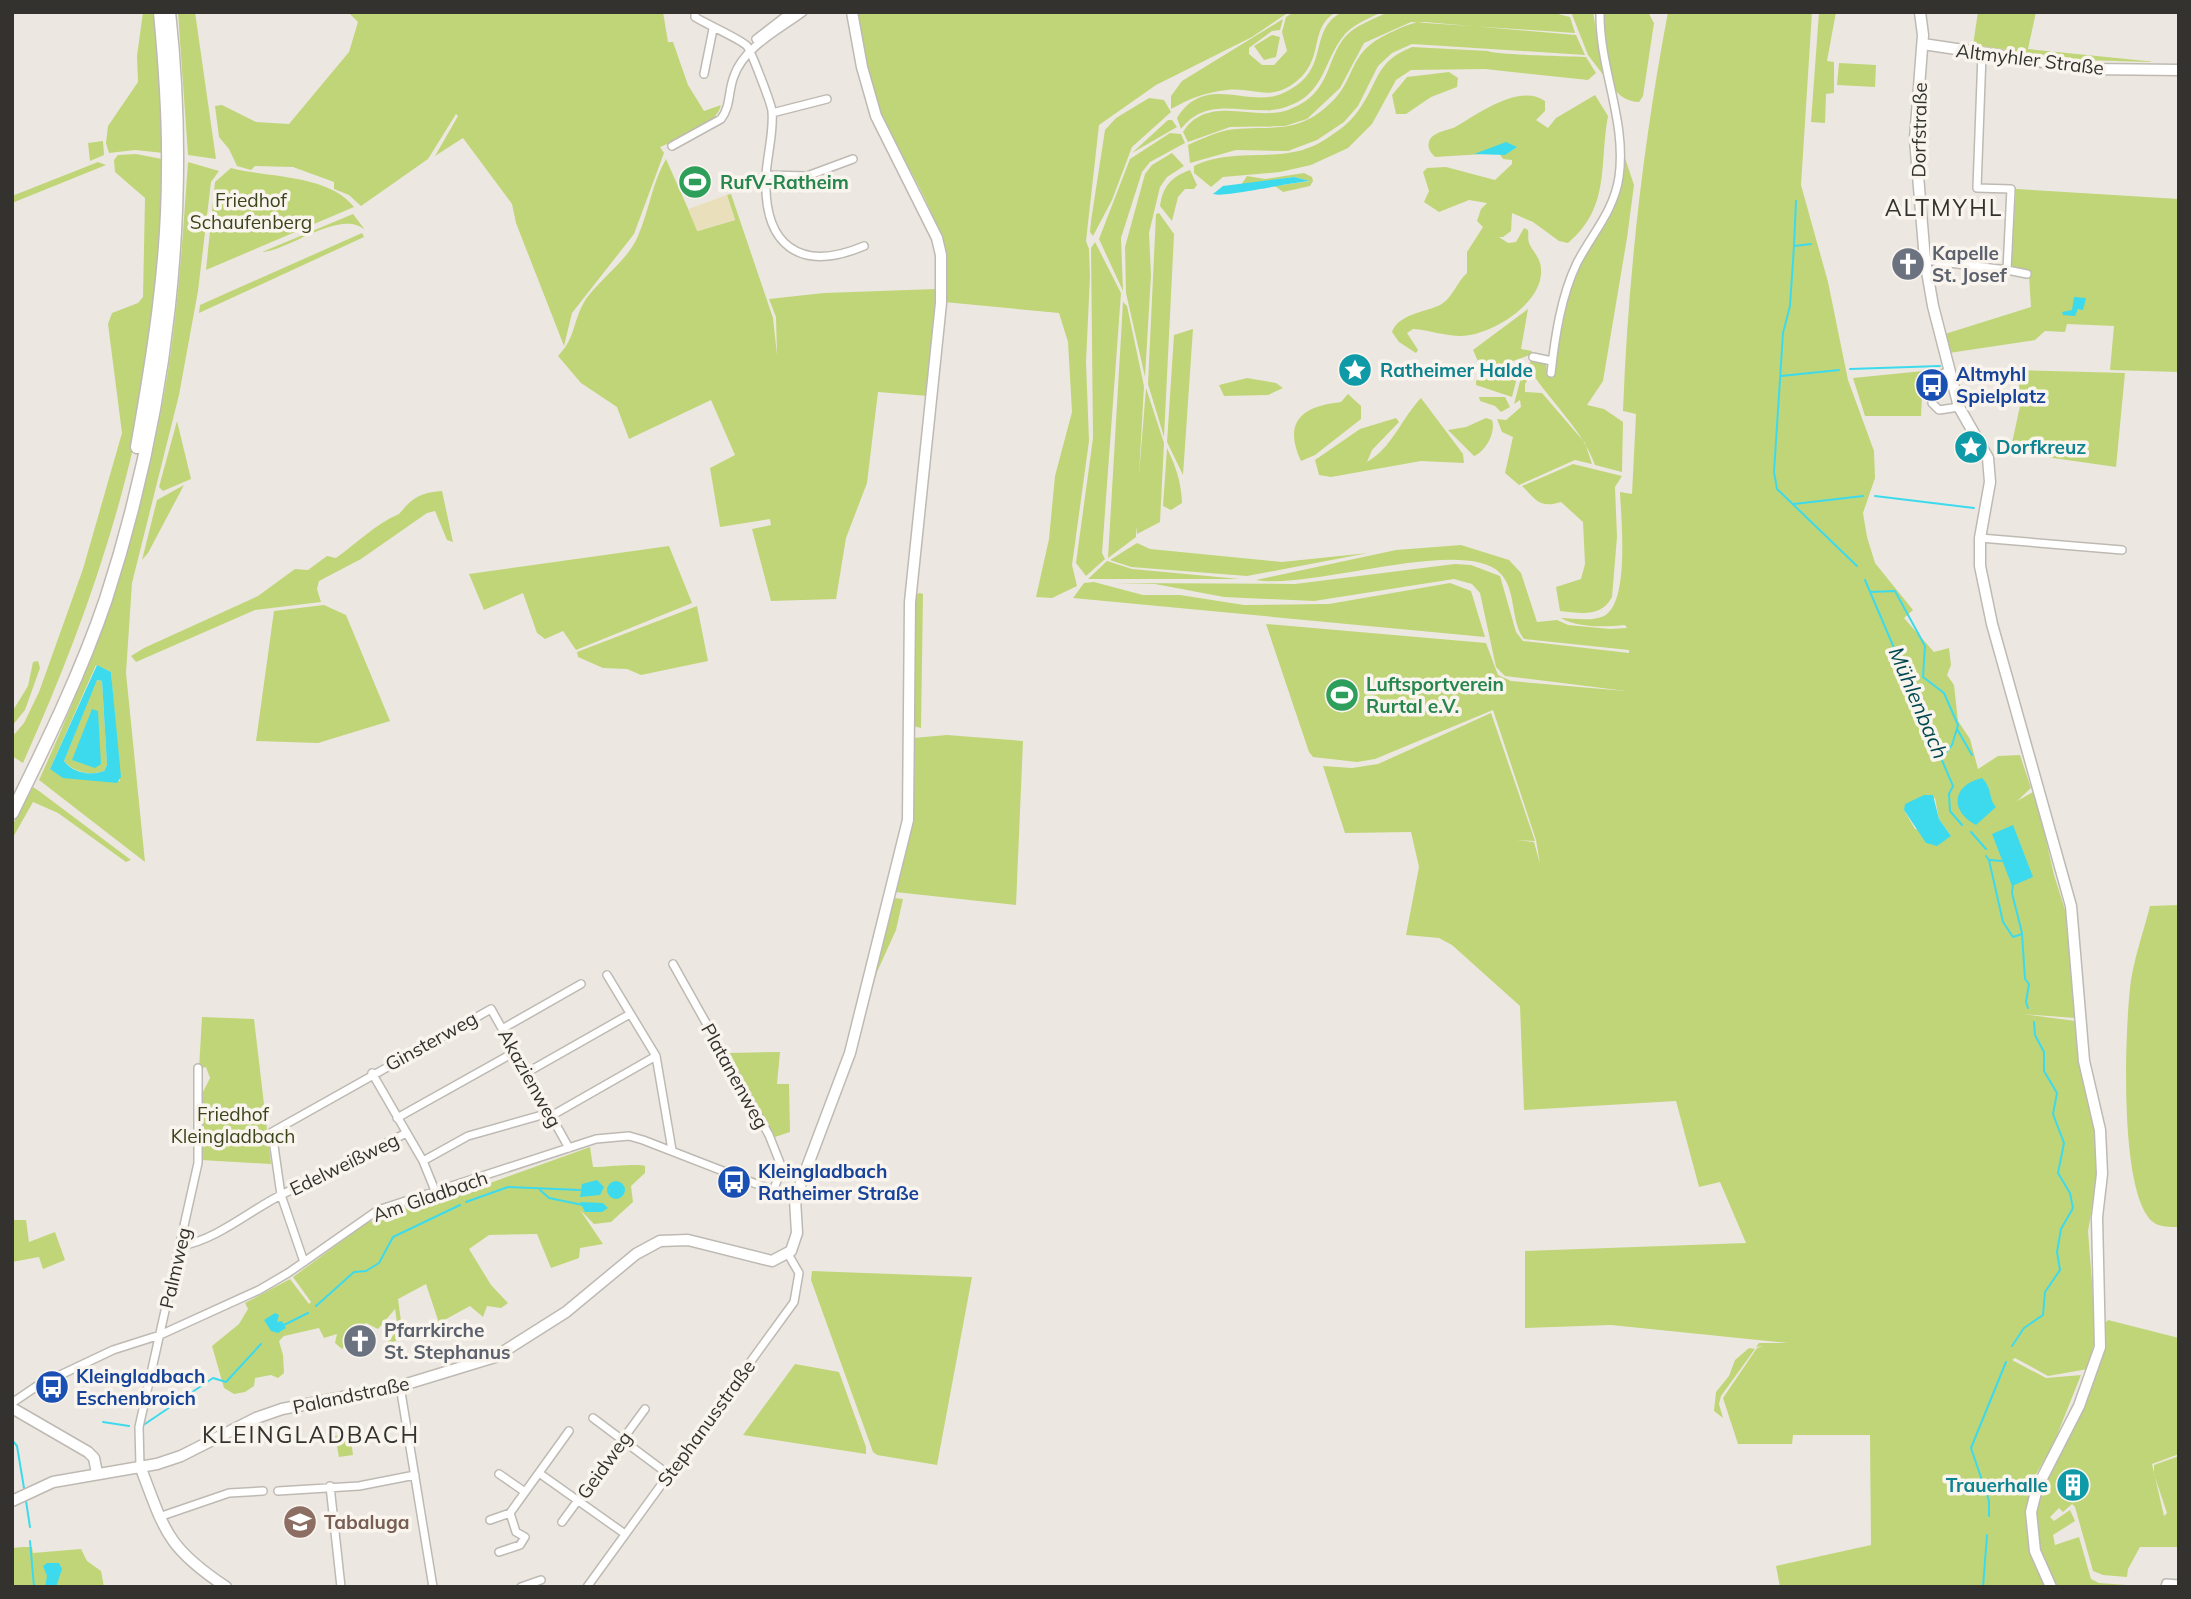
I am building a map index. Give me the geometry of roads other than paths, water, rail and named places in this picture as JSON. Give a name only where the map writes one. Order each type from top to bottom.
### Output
[{"type":"highway","points":[[12,798],[53,713],[90,620],[112,553],[131,479],[164,254],[169,173],[160,12]]},
{"type":"highway","points":[[12,813],[55,726],[105,600],[140,472],[158,386],[172,285],[177,185],[177,87],[169,12]]},
{"type":"main road","points":[[788,1254],[797,1233],[795,1199],[850,1053],[908,820],[910,602],[934,394],[942,272],[941,254],[932,227],[876,116],[865,79],[852,12]]},
{"type":"main road","name":"Dorfstraße","points":[[1920,12],[1923,44],[1915,139],[1925,260],[1959,407],[1988,458],[1990,467],[1980,538],[1980,566],[1992,624],[2071,906],[2084,1061],[2100,1130],[2102,1174],[2097,1217],[2100,1348],[2078,1406],[2032,1501],[2031,1524],[2041,1567],[2051,1587]]},
{"type":"main road","name":"Altmyhler Straße","points":[[1923,44],[2090,69],[2179,70]]},
{"type":"main road","name":"Palandstraße","points":[[13,1500],[53,1482],[181,1456],[256,1418],[282,1409],[400,1386],[495,1357],[518,1345],[566,1312],[635,1254],[660,1241],[688,1240],[772,1261],[788,1254]]},
{"type":"main road","points":[[12,1405],[88,1452],[94,1458],[97,1473]]},
{"type":"main road","points":[[140,1466],[159,1517],[180,1553],[226,1587]]},
{"type":"street","points":[[695,12],[695,17],[713,29],[747,46],[765,86],[772,113],[766,175],[771,216],[776,230],[792,249],[825,259],[864,246]]},
{"type":"street","points":[[756,38],[791,12]]},
{"type":"street","points":[[672,146],[721,119],[727,112],[733,78],[749,52],[803,12]]},
{"type":"street","points":[[1550,373],[1565,294],[1577,263],[1614,198],[1619,179],[1620,138],[1604,52],[1600,12]]},
{"type":"street","points":[[704,74],[713,29]]},
{"type":"street","points":[[1982,54],[1977,188],[2011,189],[2007,270]]},
{"type":"street","points":[[772,113],[827,99]]},
{"type":"street","points":[[766,175],[807,176],[853,159]]},
{"type":"street","points":[[1925,260],[2027,274]]},
{"type":"street","points":[[1533,356],[1552,361]]},
{"type":"street","points":[[1950,372],[1944,373],[1931,403],[1939,410],[1959,407]]},
{"type":"street","points":[[1980,538],[2122,550]]},
{"type":"street","name":"Platanenweg","points":[[673,964],[768,1135],[782,1168],[773,1191]]},
{"type":"street","points":[[607,975],[656,1056],[672,1150]]},
{"type":"street","points":[[502,1029],[581,984]]},
{"type":"street","name":"Akazienweg","points":[[491,1009],[569,1148]]},
{"type":"street","name":"Ginsterweg","points":[[281,1195],[272,1132],[372,1073],[491,1009]]},
{"type":"street","points":[[526,1073],[630,1014]]},
{"type":"street","points":[[397,1118],[515,1052]]},
{"type":"street","points":[[424,1161],[468,1136],[550,1114],[656,1056]]},
{"type":"street","name":"Palmweg","points":[[140,1466],[139,1427],[198,1163],[198,1068]]},
{"type":"street","points":[[372,1073],[424,1161],[436,1193]]},
{"type":"street","name":"Edelweißweg","points":[[181,1246],[212,1235],[281,1195],[406,1133]]},
{"type":"street","name":"Am Gladbach","points":[[12,1405],[37,1386],[113,1350],[160,1335],[259,1290],[378,1210],[596,1139],[629,1136],[672,1150],[795,1199]]},
{"type":"street","points":[[281,1195],[304,1262]]},
{"type":"street","name":"Stephanusstraße","points":[[587,1587],[794,1302],[799,1273],[788,1254]]},
{"type":"street","points":[[400,1386],[433,1587]]},
{"type":"street","name":"Geidweg","points":[[562,1522],[645,1409]]},
{"type":"street","points":[[593,1418],[668,1474]]},
{"type":"street","points":[[490,1520],[510,1513],[569,1431]]},
{"type":"street","points":[[539,1473],[625,1534]]},
{"type":"street","points":[[499,1474],[525,1492]]},
{"type":"street","points":[[278,1491],[359,1486],[415,1475]]},
{"type":"street","points":[[330,1486],[341,1587]]},
{"type":"street","points":[[159,1517],[229,1493],[263,1491]]},
{"type":"street","points":[[499,1552],[520,1545],[525,1537],[516,1532],[510,1513]]},
{"type":"street","points":[[521,1587],[541,1580]]},
{"type":"street","points":[[2165,1587],[2166,1583],[2179,1584]]},
{"type":"water","points":[[1506,142],[1517,147],[1505,155],[1474,154]]},
{"type":"water","points":[[1294,177],[1310,181],[1229,194],[1213,194],[1223,186]]},
{"type":"water","points":[[2074,297],[2086,298],[2083,310],[2078,309],[2075,316],[2063,315],[2062,312],[2072,310]]},
{"type":"water","points":[[97,665],[111,672],[121,777],[117,783],[63,778],[50,769]],"holes":[[[97,680],[102,681],[107,765],[104,771],[82,772],[64,761]]]},
{"type":"water","points":[[92,709],[98,711],[101,764],[95,768],[72,760]]},
{"type":"water","points":[[1982,778],[1996,807],[1976,825],[1961,813],[1958,799],[1965,786]]},
{"type":"water","points":[[1924,795],[1933,795],[1939,819],[1951,836],[1937,846],[1926,843],[1904,810],[1905,804]]},
{"type":"water","points":[[2013,825],[2033,877],[2012,886],[1992,834]]},
{"type":"water","points":[[597,1180],[604,1187],[600,1195],[580,1197],[582,1184]]},
{"type":"water","points":[[612,1181],[620,1181],[625,1190],[623,1197],[612,1199],[607,1194],[607,1186]]},
{"type":"water","points":[[580,1202],[603,1203],[608,1208],[602,1212],[585,1212]]},
{"type":"water","points":[[275,1313],[279,1315],[277,1322],[282,1321],[286,1328],[278,1333],[271,1331],[264,1320]]},
{"type":"water","points":[[47,1563],[59,1563],[62,1569],[56,1587],[45,1587],[47,1576],[43,1566]]},
{"type":"waterway","points":[[1794,245],[1796,201]]},
{"type":"waterway","name":"Mühlenbach","points":[[1811,244],[1794,246],[1790,306],[1783,333],[1774,472],[1777,489],[1857,566]]},
{"type":"waterway","points":[[1850,369],[1940,366]]},
{"type":"waterway","points":[[1781,376],[1839,370]]},
{"type":"waterway","points":[[1794,504],[1863,496]]},
{"type":"waterway","points":[[1875,496],[1974,508]]},
{"type":"waterway","name":"Mühlenbach","points":[[1865,580],[1953,786],[1949,794],[1950,811],[1962,825]]},
{"type":"waterway","points":[[1870,592],[1895,591],[1925,646],[1923,677],[1944,693],[1958,725],[1952,745],[1941,759]]},
{"type":"waterway","points":[[1957,729],[1972,755]]},
{"type":"waterway","name":"Mühlenbach","points":[[1971,832],[1986,849]]},
{"type":"waterway","name":"Mühlenbach","points":[[1986,856],[2003,922],[2013,937],[2022,934],[2025,979],[2029,984],[2026,1002],[2028,1008]]},
{"type":"waterway","points":[[1990,860],[2002,861]]},
{"type":"waterway","points":[[2013,884],[2012,893],[2022,933]]},
{"type":"waterway","name":"Mühlenbach","points":[[2012,1346],[2024,1328],[2043,1315],[2045,1292],[2060,1270],[2057,1252],[2061,1229],[2073,1208],[2070,1193],[2058,1173],[2064,1143],[2053,1114],[2057,1093],[2044,1071],[2044,1052],[2035,1035],[2034,1022]]},
{"type":"waterway","points":[[466,1202],[508,1187],[580,1190]]},
{"type":"waterway","points":[[540,1190],[549,1198],[583,1205]]},
{"type":"waterway","points":[[316,1306],[354,1272],[366,1271],[379,1263],[393,1237],[460,1205]]},
{"type":"waterway","points":[[284,1325],[308,1313]]},
{"type":"waterway","points":[[142,1426],[213,1378],[226,1382],[261,1344]]},
{"type":"waterway","points":[[1989,1516],[1989,1501],[1971,1448],[2006,1362]]},
{"type":"waterway","points":[[103,1422],[129,1426]]},
{"type":"waterway","points":[[12,1440],[17,1446],[24,1488]]},
{"type":"waterway","points":[[26,1501],[30,1527]]},
{"type":"waterway","points":[[1983,1587],[1987,1535]]},
{"type":"waterway","points":[[30,1541],[34,1587]]},
{"type":"place","name":"RufV-Ratheim","points":[[695,182]]},
{"type":"place","name":"Kapelle St. Josef","points":[[1908,264]]},
{"type":"place","name":"Ratheimer Halde","points":[[1355,370]]},
{"type":"place","name":"Altmyhl Spielplatz","points":[[1932,385]]},
{"type":"place","name":"Dorfkreuz","points":[[1971,447]]},
{"type":"place","name":"Luftsportverein Rurtal e.V.","points":[[1342,695]]},
{"type":"place","name":"Kleingladbach Ratheimer Straße","points":[[734,1182]]},
{"type":"place","name":"Pfarrkirche St. Stephanus","points":[[360,1341]]},
{"type":"place","name":"Kleingladbach Eschenbroich","points":[[52,1387]]},
{"type":"place","name":"Trauerhalle","points":[[2073,1485]]},
{"type":"place","name":"Tabaluga","points":[[300,1522]]},
{"type":"district","name":"ALTMYHL","points":[[1944,208]]},
{"type":"district","name":"KLEINGLADBACH","points":[[311,1435]]},
{"type":"park label","name":"Friedhof Schaufenberg","points":[[251,211]]},
{"type":"park label","name":"Friedhof Kleingladbach","points":[[233,1125]]}]
